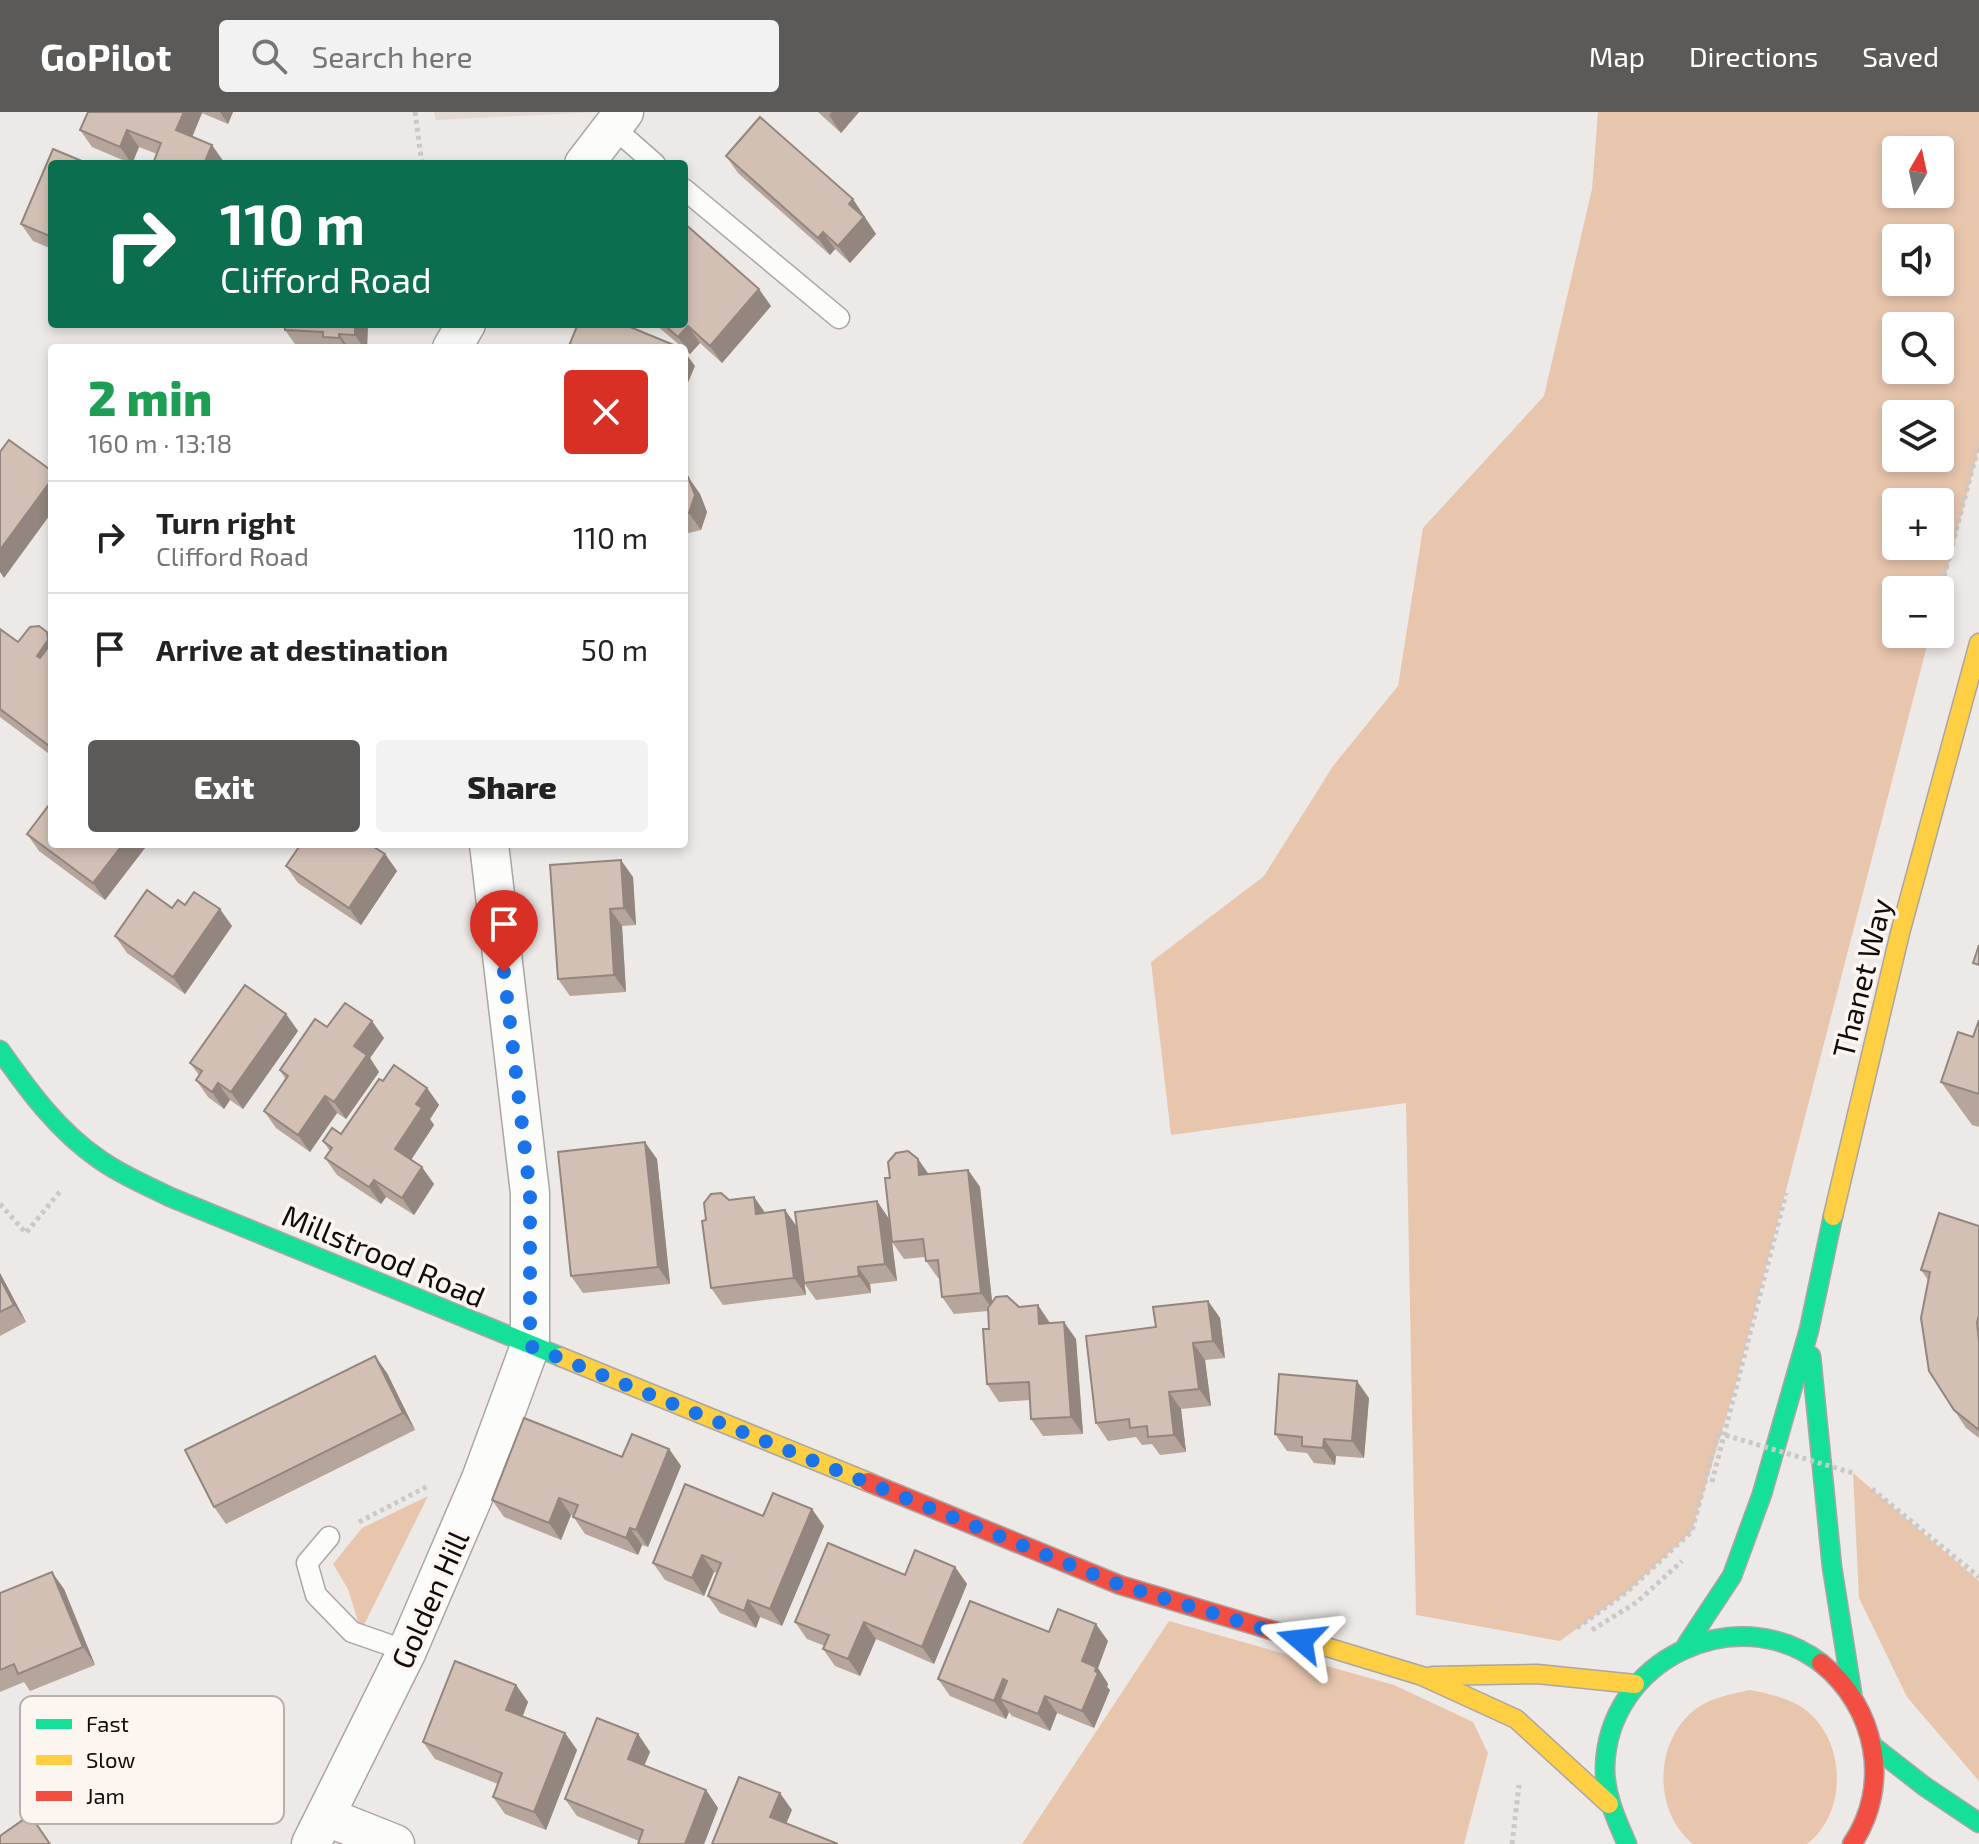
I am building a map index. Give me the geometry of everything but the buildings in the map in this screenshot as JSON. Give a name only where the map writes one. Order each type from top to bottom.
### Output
[{"type":"street","points":[[587,160],[618,120]]},
{"type":"street","name":"Thanet Way","points":[[1687,1644],[1732,1576],[1749,1536],[1809,1330],[1854,1121],[1896,948],[1979,643]]},
{"type":"street","points":[[489,848],[530,1193],[530,1346]]},
{"type":"street","name":"Millstrood Road","points":[[0,1050],[24,1086],[58,1125],[90,1154],[170,1197],[1120,1585],[1422,1676],[1516,1719],[1609,1804]]},
{"type":"street","name":"Thanet Way","points":[[1809,1330],[1826,1530],[1836,1608],[1852,1693]]},
{"type":"street","name":"Golden Hill","points":[[319,1830],[407,1651],[481,1479],[530,1346]]},
{"type":"street","name":"Thanet Way","points":[[1627,1844],[1609,1804],[1604,1762],[1614,1720],[1635,1684],[1659,1661],[1687,1644],[1733,1634],[1779,1640],[1820,1660],[1852,1693],[1866,1719],[1874,1747],[1874,1791],[1860,1834],[1852,1844]]},
{"type":"street","name":"Millstrood Road","points":[[1422,1676],[1542,1675],[1635,1684]]},
{"type":"street","points":[[1874,1747],[1979,1823]]},
{"type":"street","points":[[319,1830],[395,1844]]},
{"type":"lane","points":[[618,120],[652,160]]},
{"type":"lane","points":[[688,192],[839,318]]},
{"type":"lane","points":[[329,1537],[307,1563],[316,1595],[352,1632],[407,1651]]},
{"type":"path","points":[[415,112],[421,160]]},
{"type":"path","points":[[1944,576],[1979,444]]},
{"type":"path","points":[[0,1204],[26,1233],[90,1154]]},
{"type":"path","points":[[1698,1537],[1789,1182]]},
{"type":"path","points":[[1542,1675],[1560,1641],[1628,1591],[1692,1531],[1718,1433],[1853,1473],[1979,1577]]},
{"type":"path","points":[[329,1537],[427,1486],[481,1479]]},
{"type":"path","points":[[1588,1633],[1637,1602],[1681,1562],[1689,1550]]},
{"type":"path","points":[[1512,1844],[1526,1728]]},
{"type":"shaded area","points":[[434,112],[598,112],[436,120]]},
{"type":"shaded area","points":[[1598,112],[1979,112],[1979,448],[1954,544],[1954,488],[1882,488],[1882,560],[1950,560],[1945,576],[1882,576],[1882,648],[1926,648],[1734,1391],[1692,1531],[1628,1591],[1560,1641],[1416,1615],[1406,1103],[1171,1135],[1151,962],[1264,876],[1333,766],[1398,686],[1423,528],[1544,396],[1592,189]]},
{"type":"shaded area","points":[[1853,1473],[1979,1581],[1979,1781],[1907,1697],[1859,1598]]},
{"type":"shaded area","points":[[428,1496],[361,1631],[348,1589],[333,1564],[362,1528]]},
{"type":"shaded area","points":[[1169,1621],[1394,1685],[1473,1722],[1488,1753],[1464,1844],[1022,1844]]},
{"type":"shaded area","points":[[1750,1690],[1777,1696],[1803,1708],[1828,1737],[1837,1775],[1836,1795],[1830,1813],[1821,1830],[1807,1844],[1693,1844],[1670,1813],[1665,1795],[1666,1756],[1672,1738],[1683,1721],[1703,1704]]},
{"type":"traffic: fast","points":[[0,1050],[57,1123],[84,1148],[125,1175],[170,1197],[561,1357]]},
{"type":"traffic: fast","points":[[1687,1644],[1732,1576],[1762,1494],[1809,1330],[1833,1216]]},
{"type":"traffic: fast","points":[[1811,1356],[1832,1567],[1852,1693]]},
{"type":"traffic: fast","points":[[1627,1844],[1609,1797],[1605,1768],[1611,1730],[1628,1697],[1652,1670],[1682,1651],[1716,1639],[1752,1637],[1787,1644],[1821,1663]]},
{"type":"traffic: fast","points":[[1874,1747],[1979,1823]]},
{"type":"traffic: slow","points":[[1833,1216],[1900,933],[1979,643]]},
{"type":"traffic: slow","points":[[561,1357],[868,1482]]},
{"type":"traffic: slow","points":[[1284,1634],[1422,1676],[1516,1719],[1609,1804]]},
{"type":"traffic: slow","points":[[1432,1676],[1537,1674],[1635,1684]]},
{"type":"traffic: jam","points":[[868,1482],[1120,1585],[1284,1634]]},
{"type":"traffic: jam","points":[[1821,1663],[1840,1681],[1855,1702],[1866,1724],[1872,1748],[1872,1797],[1852,1844]]},
{"type":"route","points":[[504,972],[530,1193],[530,1346],[1120,1585],[1301,1640]]}]
